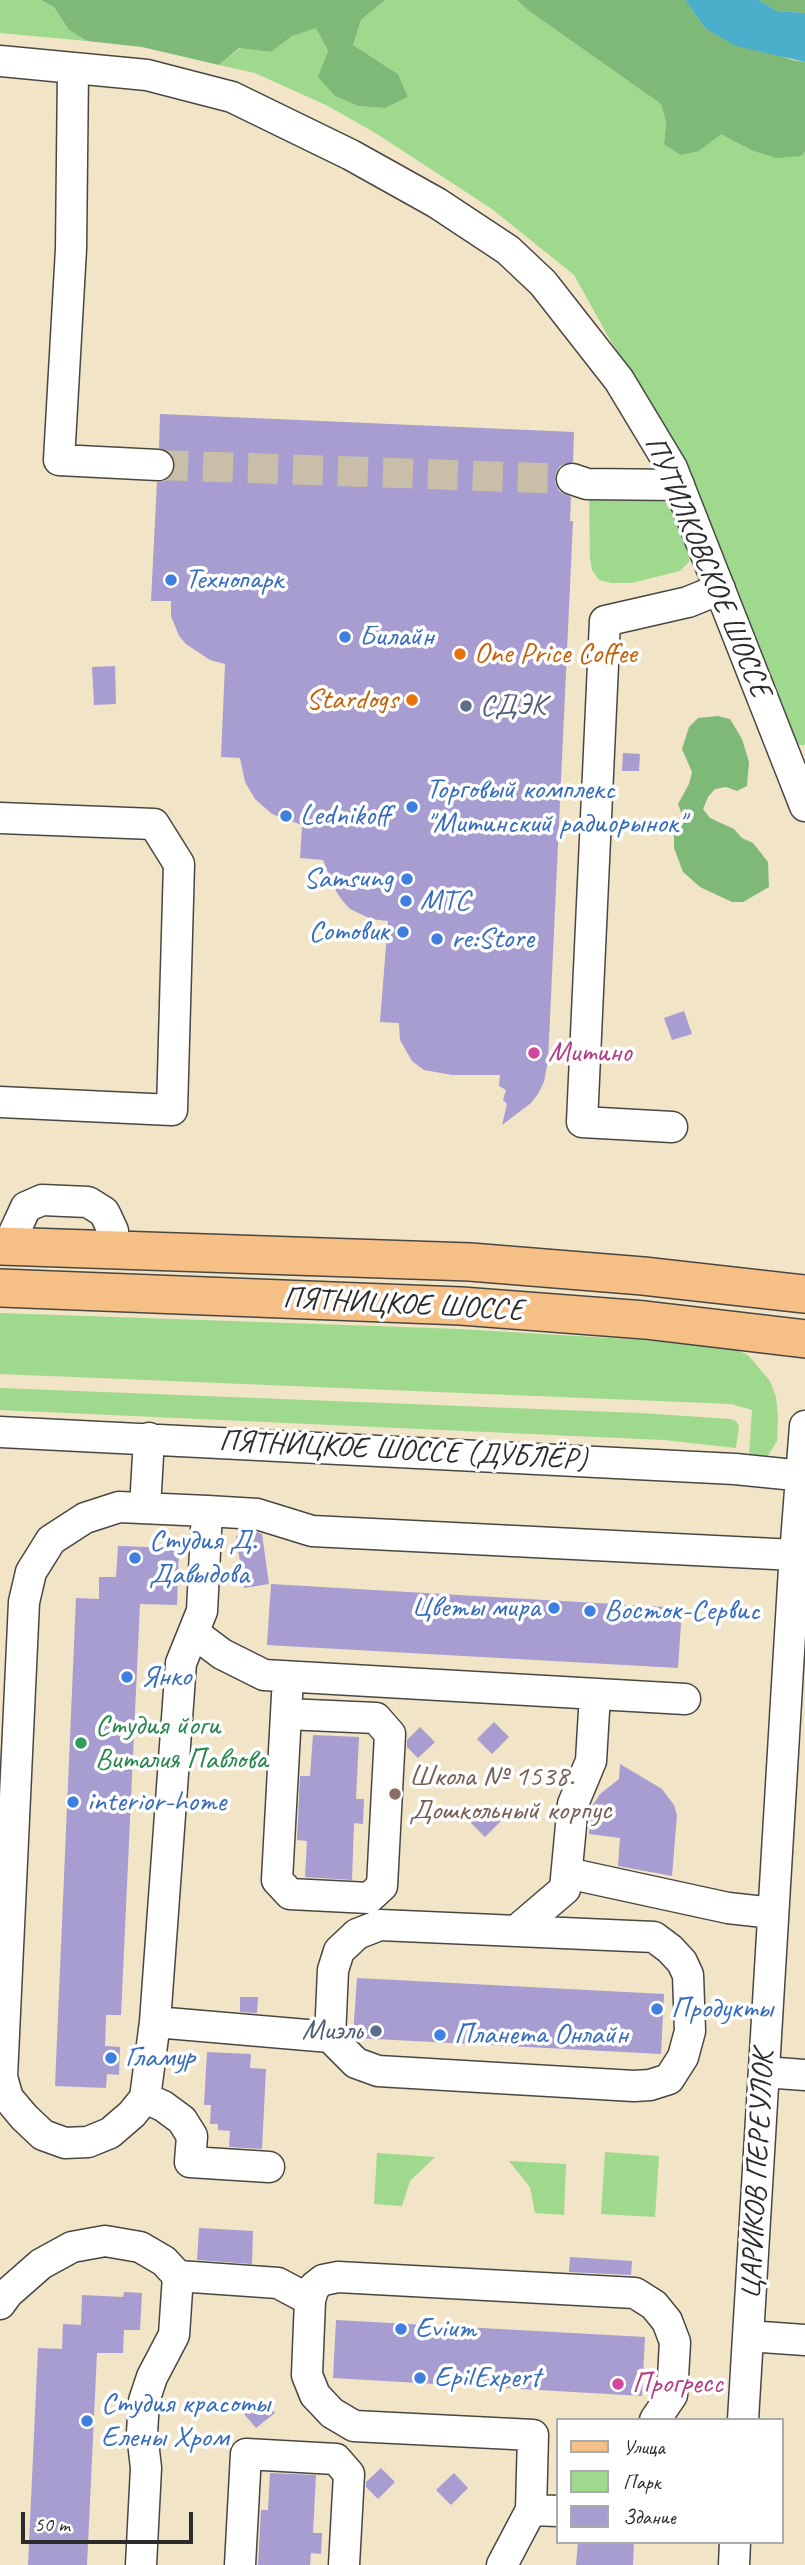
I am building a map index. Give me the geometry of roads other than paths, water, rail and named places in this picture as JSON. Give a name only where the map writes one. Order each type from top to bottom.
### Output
[{"type":"main road","name":"ПЯТНИЦКОЕ ШОССЕ","points":[[4,1246],[470,1262],[643,1276],[805,1294]]},
{"type":"main road","name":"ПЯТНИЦКОЕ ШОССЕ","points":[[0,1288],[461,1306],[645,1320],[805,1339]]},
{"type":"street","name":"ПУТИЛКОВСКОЕ ШОССЕ","points":[[0,61],[147,75],[232,97],[280,118],[362,161],[437,203],[508,250],[543,283],[594,346],[642,415],[672,468],[798,773],[805,806]]},
{"type":"street","points":[[73,70],[71,249],[59,460],[158,465]]},
{"type":"street","points":[[572,480],[587,484],[679,485]]},
{"type":"street","points":[[672,1127],[582,1122],[606,621],[688,603],[720,589]]},
{"type":"street","points":[[0,818],[154,824],[179,864],[172,1110],[0,1102]]},
{"type":"street","points":[[4,1246],[26,1207],[42,1200],[88,1202],[104,1212],[113,1231],[113,1250]]},
{"type":"street","name":"ЦАРИКОВ ПЕРЕУЛОК","points":[[743,2418],[805,1426]]},
{"type":"street","name":"ПЯТНИЦКОЕ ШОССЕ (ДУБЛЁР)","points":[[0,1432],[735,1469],[803,1476]]},
{"type":"street","points":[[145,1508],[149,1438]]},
{"type":"street","points":[[206,1511],[202,1611],[181,1662],[155,2022],[145,2098],[132,2114],[110,2133],[88,2142],[65,2143],[43,2134],[24,2117],[8,2098],[2,2077],[24,1602],[31,1572],[51,1540],[85,1518],[119,1507],[206,1511],[257,1514],[312,1531],[795,1555]]},
{"type":"street","points":[[194,1633],[222,1654],[264,1675],[685,1699]]},
{"type":"street","points":[[286,1714],[376,1718],[390,1734],[382,1886],[369,1898],[290,1894],[277,1880],[288,1676]]},
{"type":"street","points":[[517,1930],[565,1889],[573,1804],[591,1761],[596,1694]]},
{"type":"street","points":[[567,1873],[728,1908],[773,1913]]},
{"type":"street","points":[[155,2022],[330,2037],[356,2063],[378,2071],[650,2085],[668,2078],[683,2057],[690,2031],[688,1975],[682,1962],[654,1937],[380,1925],[356,1934],[339,1951],[332,1970],[330,2037]]},
{"type":"street","points":[[764,2072],[805,2075]]},
{"type":"street","points":[[145,2098],[163,2106],[182,2120],[192,2136],[190,2162],[269,2167]]},
{"type":"street","points":[[0,2304],[8,2293],[41,2264],[72,2247],[105,2241],[140,2247],[164,2261],[178,2276],[278,2283],[310,2300]]},
{"type":"street","points":[[141,2565],[146,2468],[142,2432],[144,2401],[152,2377],[174,2335],[178,2276]]},
{"type":"street","points":[[502,2565],[545,2511],[546,2436],[354,2426],[332,2413],[315,2395],[307,2375],[310,2300],[314,2287],[323,2280],[338,2277],[635,2293],[654,2305],[667,2321],[676,2342],[672,2395],[656,2418]]},
{"type":"street","points":[[748,2336],[805,2340]]},
{"type":"street","points":[[240,2565],[246,2454],[336,2459],[343,2466],[349,2474],[344,2565]]},
{"type":"street","points":[[734,2565],[735,2544]]},
{"type":"water","points":[[685,0],[759,0],[777,11],[805,13],[805,62],[736,46],[705,28]]},
{"type":"tunnel","points":[[158,465],[572,479]]},
{"type":"place","name":"Технопарк","points":[[171,580]]},
{"type":"place","name":"Билайн","points":[[345,637]]},
{"type":"place","name":"One Price Coffee","points":[[460,654]]},
{"type":"place","name":"Stardogs","points":[[412,700]]},
{"type":"place","name":"СДЭК","points":[[466,706]]},
{"type":"place","name":"Торговый комплекс \"Митинский радиорынок\"","points":[[412,807]]},
{"type":"place","name":"Lednikoff","points":[[286,816]]},
{"type":"place","name":"Samsung","points":[[407,879]]},
{"type":"place","name":"МТС","points":[[406,901]]},
{"type":"place","name":"Сотовик","points":[[403,932]]},
{"type":"place","name":"re:Store","points":[[437,939]]},
{"type":"place","name":"Митино","points":[[534,1053]]},
{"type":"place","name":"Студия Д. Давыдова","points":[[135,1558]]},
{"type":"place","name":"Цветы мира","points":[[554,1608]]},
{"type":"place","name":"Восток-Сервис","points":[[590,1611]]},
{"type":"place","name":"Янко","points":[[127,1677]]},
{"type":"place","name":"Студия йоги Виталия Павлова","points":[[81,1743]]},
{"type":"place","name":"Школа № 1538. Дошкольный корпус","points":[[395,1794]]},
{"type":"place","name":"interior-home","points":[[73,1802]]},
{"type":"place","name":"Продукты","points":[[657,2009]]},
{"type":"place","name":"Миэль","points":[[376,2031]]},
{"type":"place","name":"Планета Онлайн","points":[[440,2035]]},
{"type":"place","name":"Гламур","points":[[111,2058]]},
{"type":"place","name":"Evium","points":[[401,2329]]},
{"type":"place","name":"EpilExpert","points":[[420,2378]]},
{"type":"place","name":"Прогресс","points":[[618,2384]]},
{"type":"place","name":"Студия красоты Елены Хром","points":[[87,2421]]}]
